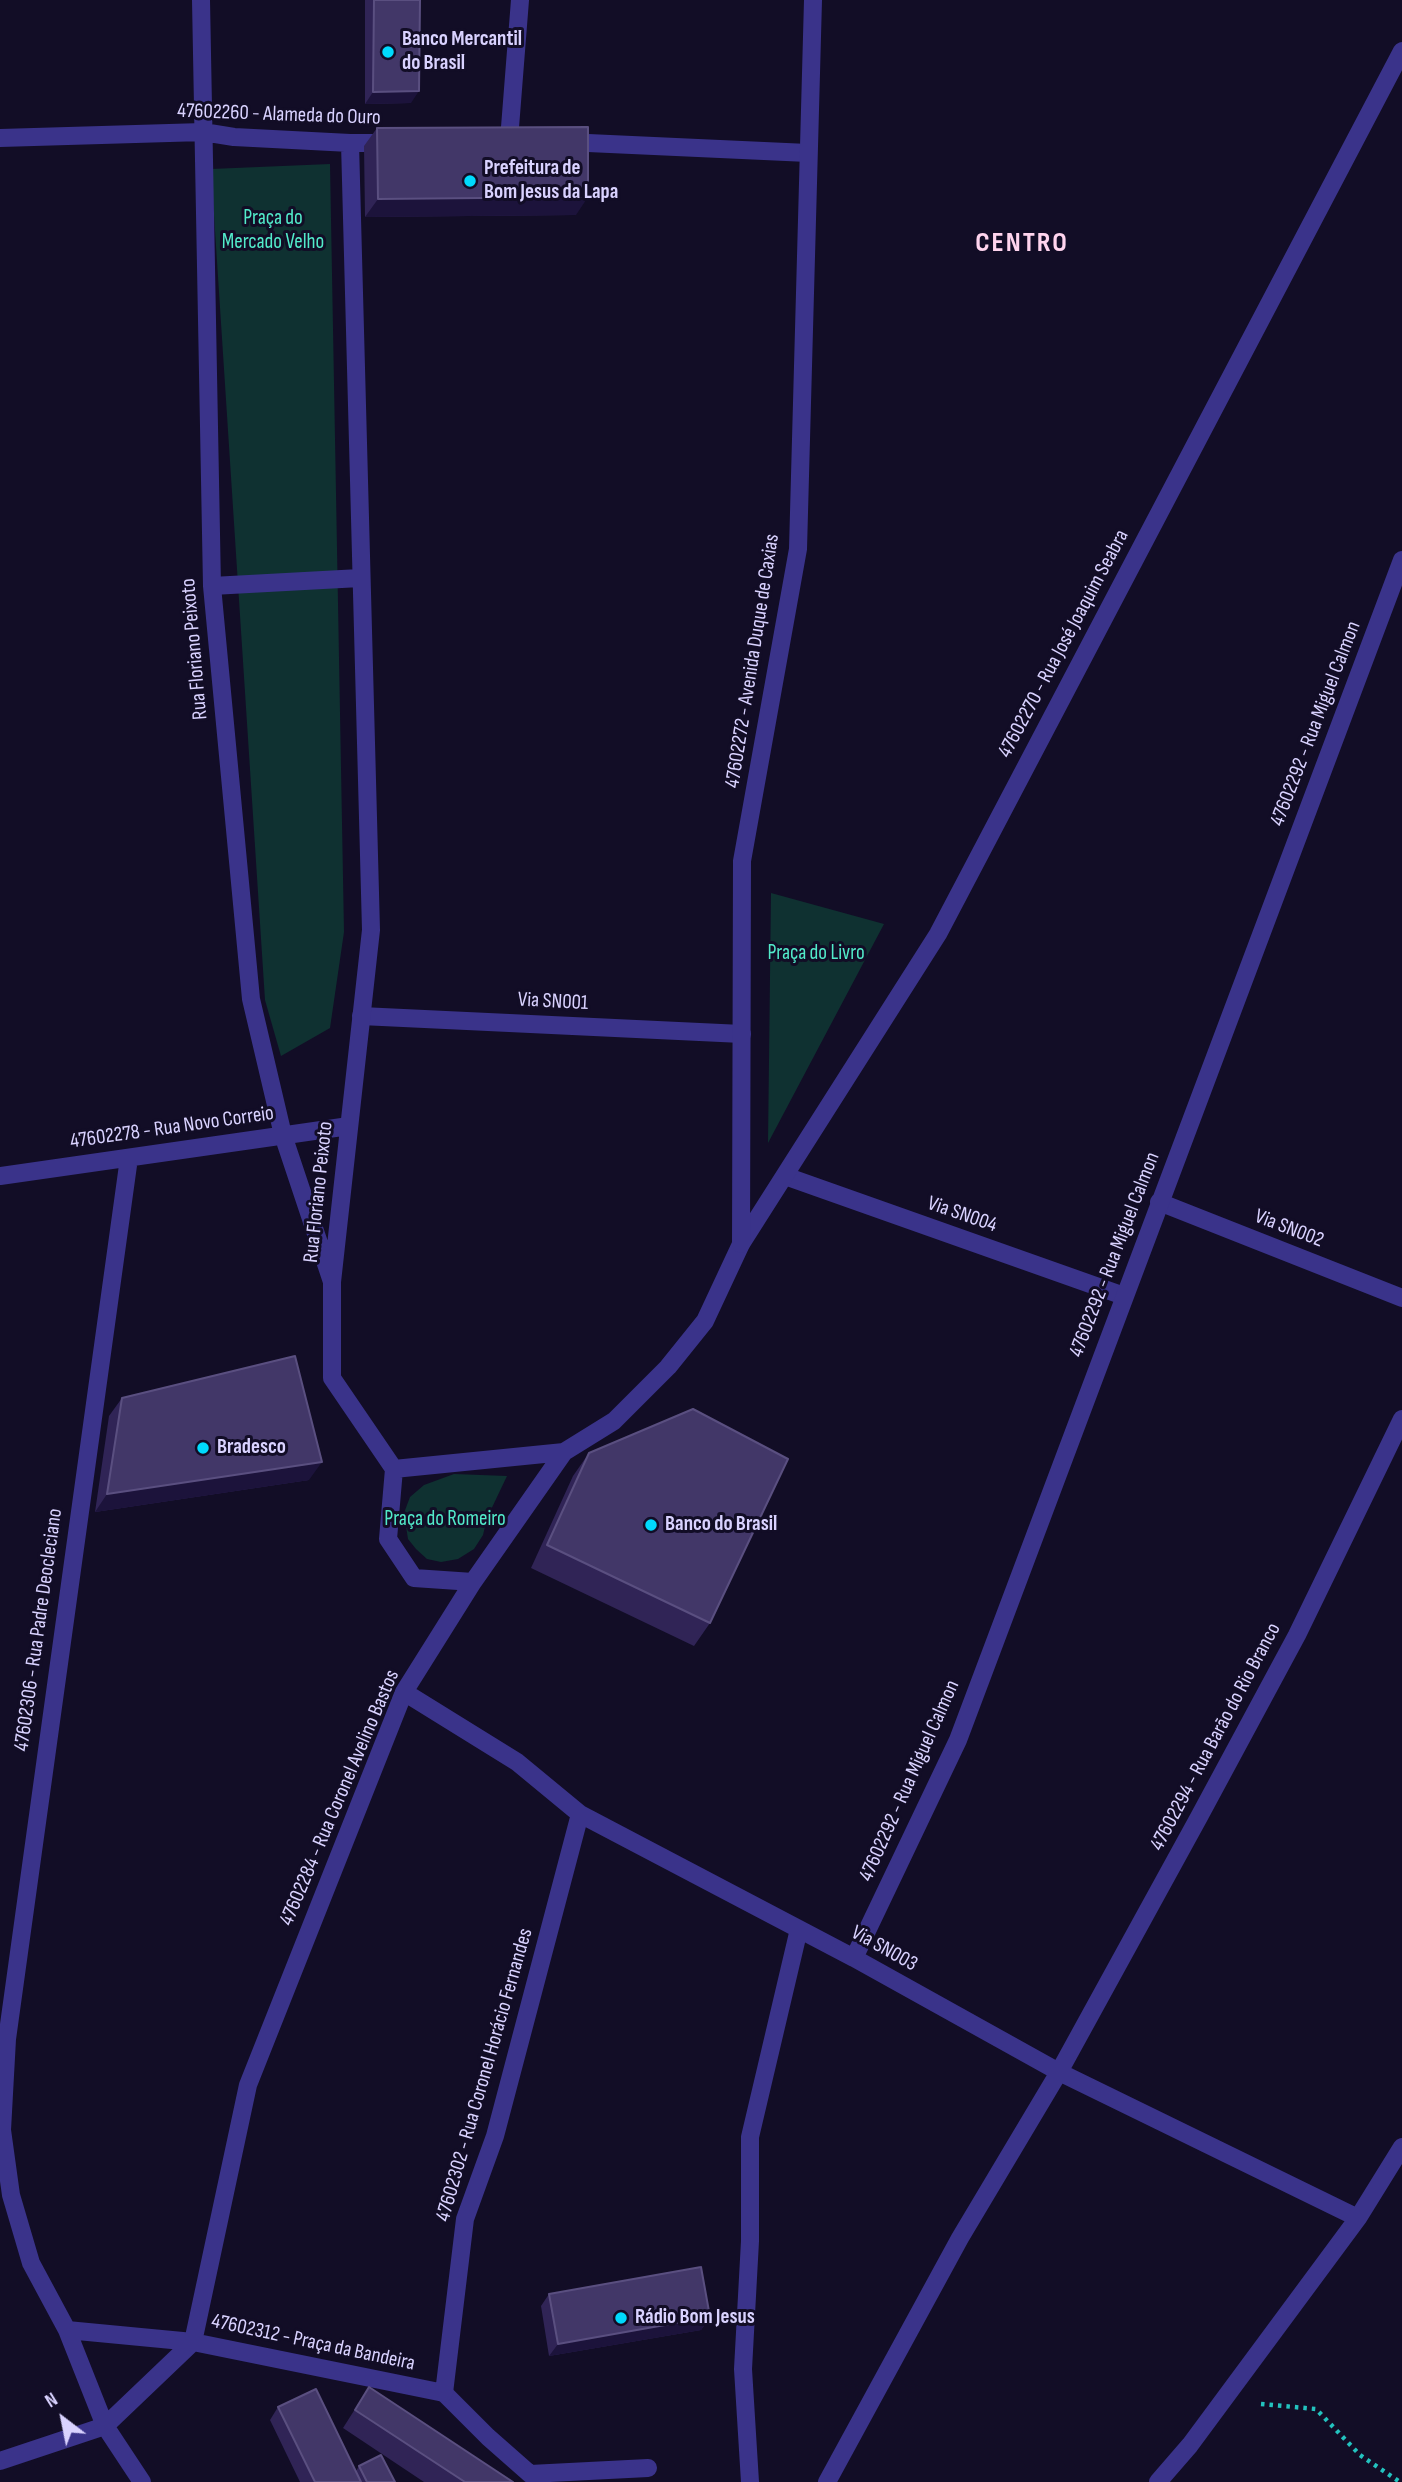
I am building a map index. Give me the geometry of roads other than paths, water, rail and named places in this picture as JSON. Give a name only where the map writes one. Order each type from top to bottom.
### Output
[{"type":"street","name":"Rua Floriano Peixoto","points":[[201,0],[212,586],[251,999],[284,1135],[332,1282]]},
{"type":"street","points":[[510,140],[520,0]]},
{"type":"street","name":"47602272 - Avenida Duque de Caxias","points":[[741,1244],[742,861],[798,549],[813,0]]},
{"type":"street","name":"47602270 - Rua José Joaquim Seabra","points":[[741,1244],[938,934],[1402,51]]},
{"type":"street","name":"47602260 - Alameda do Ouro","points":[[0,138],[203,132],[234,137],[350,143],[404,142]]},
{"type":"street","points":[[550,141],[808,153]]},
{"type":"street","name":"Rua Floriano Peixoto","points":[[350,143],[371,930],[332,1282],[332,1378],[394,1469]]},
{"type":"street","name":"47602292 - Rua Miguel Calmon","points":[[854,1958],[958,1740],[1402,560]]},
{"type":"street","points":[[212,586],[360,578]]},
{"type":"street","name":"Via SN001","points":[[361,1016],[742,1034]]},
{"type":"street","name":"47602278 - Rua Novo Correio","points":[[0,1175],[349,1126]]},
{"type":"street","name":"47602306 - Rua Padre Deocleciano","points":[[105,2426],[67,2330],[31,2263],[11,2195],[2,2130],[7,2039],[17,1960],[129,1158]]},
{"type":"street","name":"Via SN004","points":[[785,1176],[1124,1296]]},
{"type":"street","name":"Via SN002","points":[[1159,1202],[1402,1298]]},
{"type":"street","name":"47602284 - Rua Coronel Avelino Bastos","points":[[193,2342],[248,2085],[404,1692],[473,1582],[564,1452],[614,1421],[668,1367],[705,1321],[741,1244]]},
{"type":"street","name":"47602294 - Rua Barão do Rio Branco","points":[[827,2482],[960,2238],[1059,2072],[1297,1635],[1402,1419]]},
{"type":"street","points":[[473,1582],[414,1578],[388,1539],[394,1469],[564,1452]]},
{"type":"street","name":"Via SN003","points":[[404,1692],[517,1762],[580,1814],[854,1958],[1059,2072],[1358,2218]]},
{"type":"street","name":"47602302 - Rua Coronel Horácio Fernandes","points":[[444,2393],[465,2219],[495,2136],[580,1814]]},
{"type":"street","points":[[750,2482],[743,2369],[750,2241],[750,2137],[799,1929]]},
{"type":"street","points":[[1158,2482],[1190,2445],[1358,2218],[1402,2147]]},
{"type":"street","points":[[67,2330],[193,2342]]},
{"type":"street","name":"47602312 - Praça da Bandeira","points":[[105,2426],[193,2342],[444,2393]]},
{"type":"street","points":[[444,2393],[530,2474],[648,2468]]},
{"type":"street","points":[[0,2461],[105,2426],[142,2482]]},
{"type":"place","name":"Banco Mercantil do Brasil","points":[[388,52]]},
{"type":"place","name":"Prefeitura de Bom Jesus da Lapa","points":[[470,181]]},
{"type":"place","name":"Bradesco","points":[[203,1448]]},
{"type":"place","name":"Banco do Brasil","points":[[651,1525]]},
{"type":"place","name":"Rádio Bom Jesus","points":[[621,2318]]},
{"type":"district","name":"CENTRO","points":[[1022,244]]},
{"type":"park label","name":"Praça do Mercado Velho","points":[[273,231]]},
{"type":"park label","name":"Praça do Livro","points":[[816,954]]},
{"type":"park label","name":"Praça do Romeiro","points":[[445,1520]]}]
